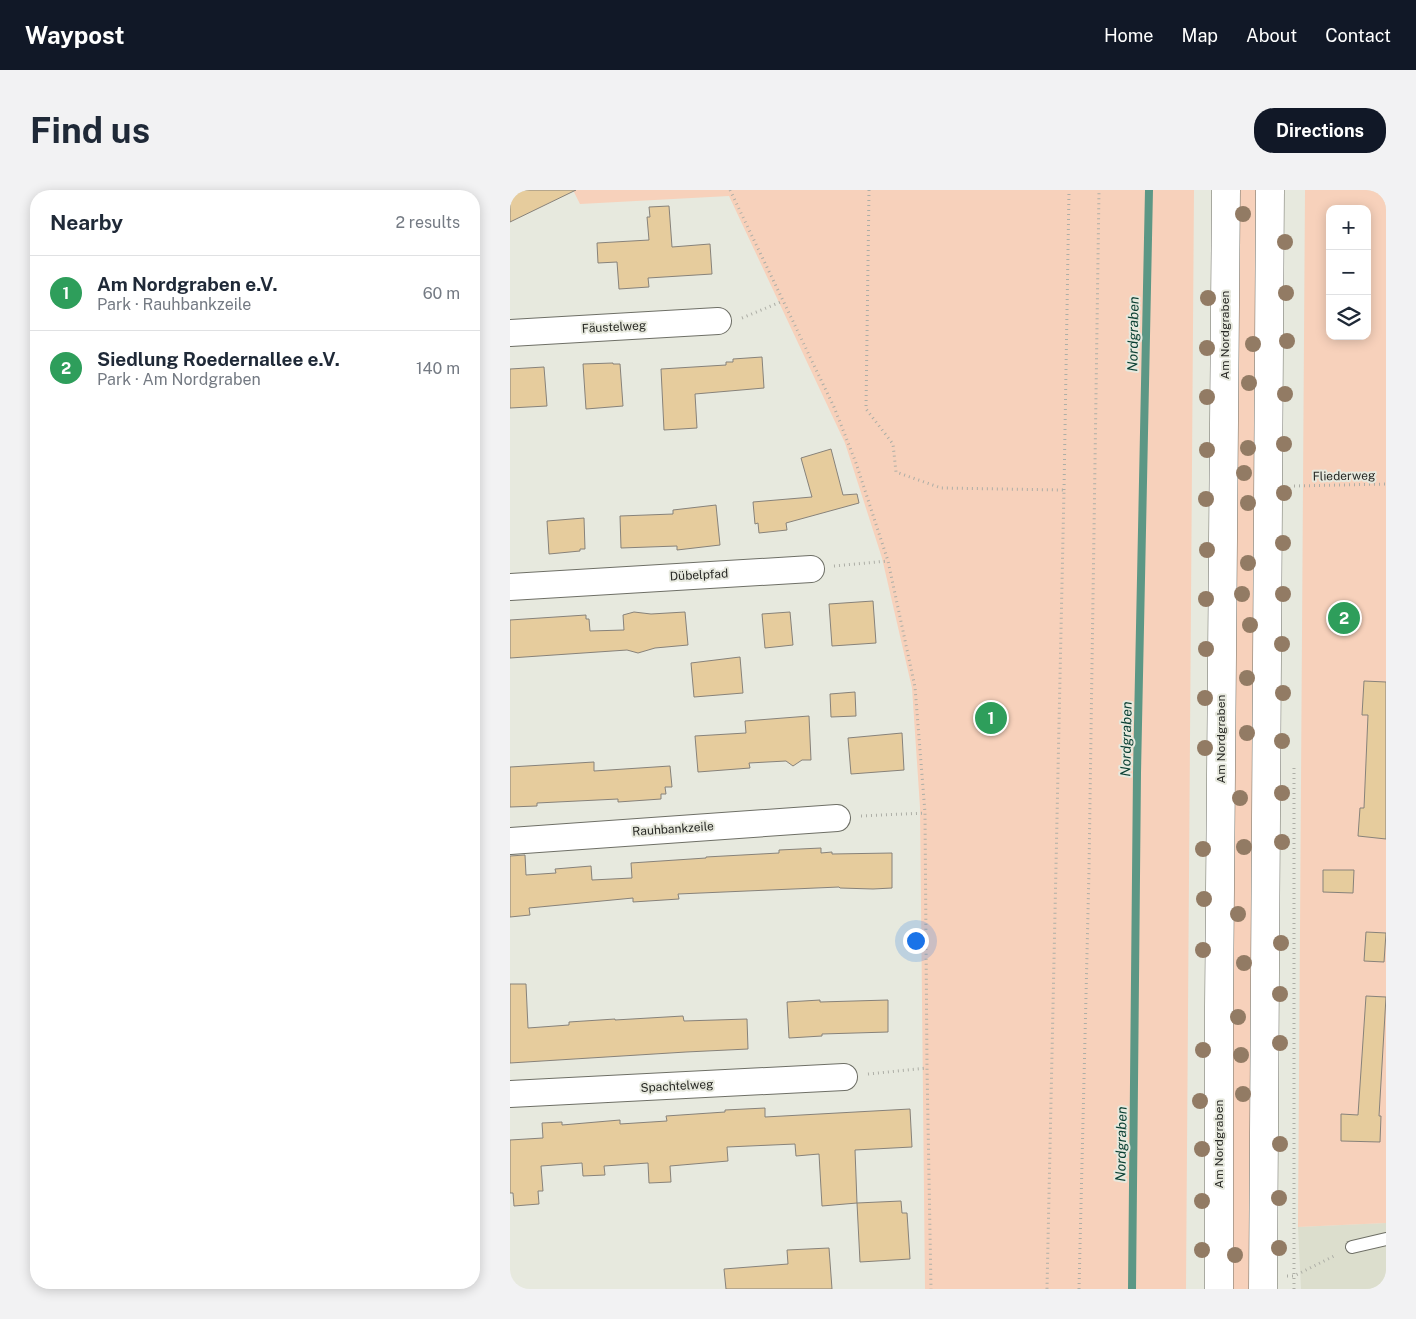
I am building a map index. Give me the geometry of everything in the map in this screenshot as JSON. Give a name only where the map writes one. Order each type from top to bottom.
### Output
[{"type":"main road","name":"Am Nordgraben","points":[[1218,1289],[1226,190]]},
{"type":"main road","points":[[1263,1289],[1270,190]]},
{"type":"street","name":"Fäustelweg","points":[[510,333],[718,321]]},
{"type":"street","name":"Dübelpfad","points":[[510,587],[811,569]]},
{"type":"street","name":"Rauhbankzeile","points":[[510,841],[837,818]]},
{"type":"street","name":"Spachtelweg","points":[[510,1094],[844,1077]]},
{"type":"lane","points":[[1352,1247],[1386,1239]]},
{"type":"path","points":[[730,190],[809,353],[838,417],[856,463],[888,562],[916,687],[925,812],[932,1289]]},
{"type":"path","points":[[869,190],[866,409],[893,444],[896,472],[941,488],[1064,490]]},
{"type":"path","points":[[1047,1289],[1069,190]]},
{"type":"path","points":[[1079,1289],[1089,870],[1099,190]]},
{"type":"path","points":[[718,321],[744,318],[783,301]]},
{"type":"path","name":"Fliederweg","points":[[1293,486],[1386,484]]},
{"type":"path","points":[[811,569],[888,562]]},
{"type":"path","points":[[1294,760],[1294,1289]]},
{"type":"path","points":[[837,818],[925,812]]},
{"type":"path","points":[[844,1077],[928,1068]]},
{"type":"path","points":[[1287,1276],[1294,1276],[1352,1247]]},
{"type":"shaded area","points":[[573,190],[1194,190],[1186,1289],[925,1289],[920,807],[912,688],[882,558],[845,443],[729,196],[580,204]]},
{"type":"shaded area","points":[[1238,190],[1257,190],[1250,1289],[1231,1289]]},
{"type":"shaded area","points":[[1305,190],[1386,190],[1386,1223],[1298,1227]]},
{"type":"shaded area","points":[[1386,1223],[1386,1289],[1301,1289],[1298,1227]]},
{"type":"building","points":[[510,190],[576,190],[510,222]]},
{"type":"building","points":[[669,206],[672,247],[710,244],[712,274],[648,278],[649,287],[619,289],[617,262],[598,263],[597,243],[649,240],[647,217],[650,217],[649,207]]},
{"type":"building","points":[[762,357],[764,388],[695,394],[697,428],[664,430],[661,369],[726,365],[726,362],[733,362],[733,359]]},
{"type":"building","points":[[583,364],[620,364],[623,406],[586,409]]},
{"type":"building","points":[[544,367],[547,406],[510,408],[510,369]]},
{"type":"building","points":[[831,449],[843,495],[857,494],[859,503],[786,523],[787,530],[759,533],[758,523],[755,524],[753,502],[812,497],[801,458]]},
{"type":"building","points":[[716,505],[720,545],[677,550],[677,546],[621,548],[620,516],[673,514],[673,510]]},
{"type":"building","points":[[584,518],[585,549],[549,554],[547,521]]},
{"type":"building","points":[[873,601],[876,643],[832,646],[829,604]]},
{"type":"building","points":[[634,612],[651,614],[685,612],[688,645],[655,648],[638,653],[627,650],[510,658],[510,620],[586,615],[586,619],[589,619],[590,631],[624,630],[623,615]]},
{"type":"building","points":[[790,612],[793,645],[765,648],[762,614]]},
{"type":"building","points":[[740,657],[743,693],[694,697],[691,663]]},
{"type":"building","points":[[1364,681],[1386,682],[1386,839],[1358,836],[1360,808],[1364,808],[1368,715],[1362,715]]},
{"type":"building","points":[[855,692],[856,716],[831,717],[830,694]]},
{"type":"building","points":[[809,716],[811,760],[802,760],[793,766],[786,761],[749,763],[750,768],[698,772],[695,736],[746,733],[745,721]]},
{"type":"building","points":[[902,733],[904,770],[851,774],[848,738]]},
{"type":"building","points":[[594,762],[594,771],[670,766],[672,787],[665,787],[666,794],[661,794],[661,799],[618,802],[618,799],[537,803],[537,806],[510,807],[510,767]]},
{"type":"building","points":[[821,848],[821,853],[832,852],[832,854],[892,853],[892,888],[839,887],[678,894],[679,899],[633,902],[633,898],[529,908],[530,915],[510,917],[510,856],[525,855],[526,875],[556,873],[555,869],[591,866],[592,880],[632,878],[631,863],[779,853],[779,850]]},
{"type":"building","points":[[1323,870],[1354,870],[1353,893],[1323,892]]},
{"type":"building","points":[[1366,932],[1386,933],[1384,962],[1364,961]]},
{"type":"building","points":[[510,984],[526,984],[528,1028],[569,1025],[569,1022],[683,1016],[684,1021],[747,1019],[748,1049],[510,1063]]},
{"type":"building","points":[[1366,996],[1386,997],[1379,1116],[1381,1116],[1380,1142],[1341,1141],[1341,1114],[1358,1115]]},
{"type":"building","points":[[820,1000],[820,1002],[888,1000],[888,1032],[822,1034],[822,1036],[789,1038],[787,1002]]},
{"type":"building","points":[[765,1108],[765,1117],[910,1109],[912,1147],[855,1150],[857,1203],[822,1206],[819,1154],[796,1156],[795,1144],[727,1147],[728,1161],[670,1166],[671,1182],[649,1183],[648,1163],[604,1166],[605,1175],[583,1176],[582,1163],[541,1166],[543,1191],[538,1191],[539,1204],[514,1206],[513,1193],[510,1193],[510,1140],[543,1138],[542,1123],[562,1122],[562,1125],[620,1120],[620,1124],[667,1121],[666,1116]]},
{"type":"building","points":[[901,1201],[902,1213],[907,1213],[910,1259],[860,1262],[857,1203]]},
{"type":"building","points":[[829,1248],[832,1289],[726,1289],[724,1269],[788,1264],[787,1250]]},
{"type":"waterway","name":"Nordgraben","points":[[1132,1289],[1137,773],[1149,190]]},
{"type":"place","name":"Siedlung Roedernallee e.V.","points":[[1344,618]]},
{"type":"place","name":"Am Nordgraben e.V.","points":[[991,718]]}]
